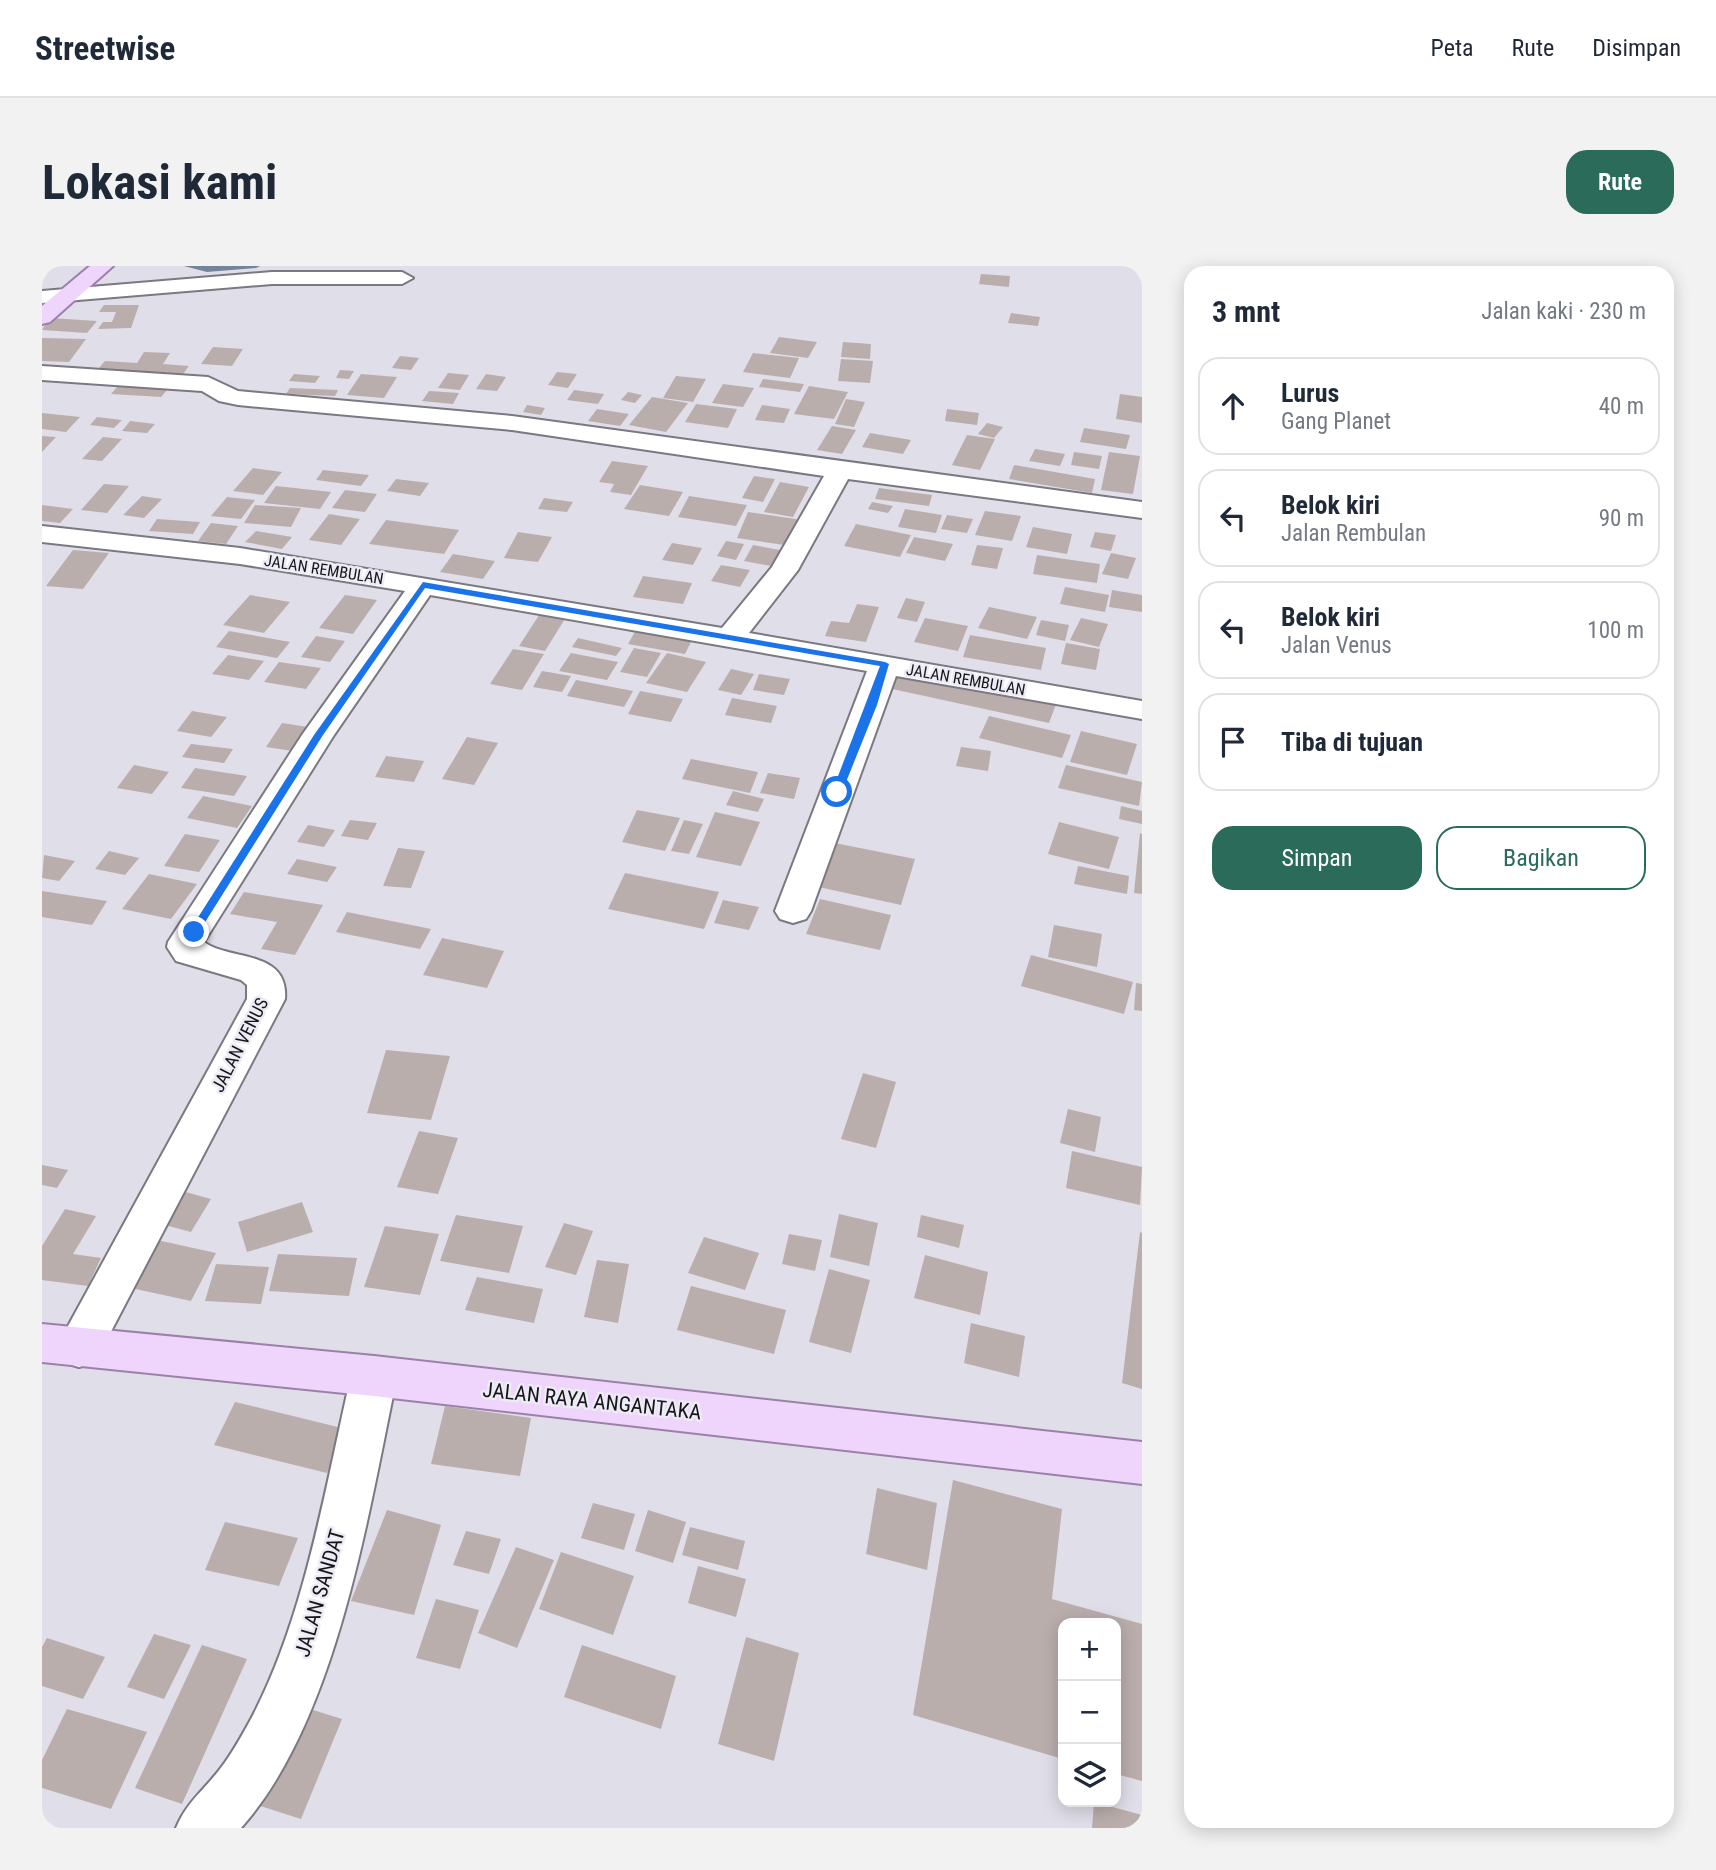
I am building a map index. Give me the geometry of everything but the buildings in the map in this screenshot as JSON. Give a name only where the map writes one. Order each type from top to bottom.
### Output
[{"type":"main road","points":[[42,317],[103,266]]},
{"type":"main road","name":"JALAN RAYA ANGANTAKA","points":[[60,1346],[374,1376],[1142,1464]]},
{"type":"street","points":[[42,298],[272,278],[402,278]]},
{"type":"street","points":[[42,373],[208,384],[238,398],[512,423],[1142,510]]},
{"type":"street","points":[[730,638],[784,570],[840,470]]},
{"type":"street","name":"JALAN REMBULAN","points":[[42,534],[240,556],[423,585],[1142,710]]},
{"type":"street","name":"JALAN VENUS","points":[[60,1346],[266,999],[267,989],[261,976],[254,971],[189,952],[184,947],[186,942],[318,735],[423,585]]},
{"type":"street","points":[[793,911],[885,664]]},
{"type":"street","name":"JALAN SANDAT","points":[[204,1828],[232,1798],[255,1765],[278,1720],[318,1617],[374,1376]]},
{"type":"waterway","points":[[188,266],[207,270],[256,266]]},
{"type":"route","points":[[194,932],[318,735],[423,585],[885,664],[872,705],[837,792]]}]
